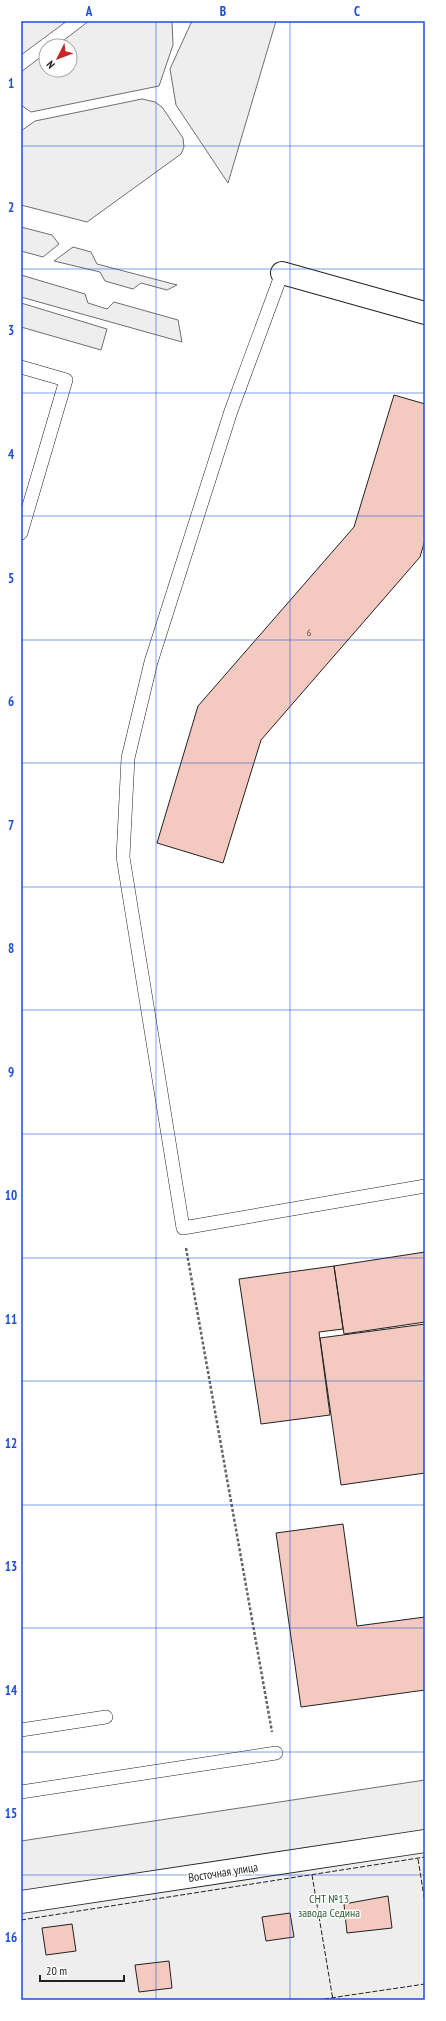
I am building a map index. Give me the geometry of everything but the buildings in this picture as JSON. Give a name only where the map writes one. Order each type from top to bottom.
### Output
[{"type":"street","points":[[282,273],[425,313]]},
{"type":"street","name":"Восточная улица","points":[[21,1902],[425,1841]]},
{"type":"lane","points":[[282,273],[231,411],[152,662],[128,758],[123,857],[183,1228],[425,1186]]},
{"type":"lane","points":[[21,367],[66,380],[21,533]]},
{"type":"lane","points":[[21,1730],[106,1717]]},
{"type":"lane","points":[[21,1792],[276,1753]]},
{"type":"path","points":[[183,1228],[276,1753]]},
{"type":"green space","points":[[21,21],[67,21],[44,38],[38,38],[38,42],[21,55]]},
{"type":"green space","points":[[89,21],[172,21],[173,45],[159,86],[31,112],[21,105],[21,72],[38,59],[38,78],[78,78],[78,38],[67,38]]},
{"type":"green space","points":[[194,21],[276,21],[228,183],[176,105],[170,69],[191,23]]},
{"type":"green space","points":[[142,99],[155,102],[162,107],[183,138],[184,147],[181,154],[87,222],[21,205],[21,131],[35,121]]},
{"type":"green space","points":[[21,227],[52,235],[59,244],[43,257],[21,251]]},
{"type":"green space","points":[[73,247],[91,252],[97,264],[177,285],[167,290],[141,283],[133,289],[105,281],[100,272],[54,261]]},
{"type":"green space","points":[[21,275],[85,294],[88,303],[107,309],[114,302],[178,320],[182,342],[21,297]]},
{"type":"green space","name":"СНТ №13 завода Седина","points":[[425,1780],[425,2000],[21,2000],[21,1841]]},
{"type":"shaded area","points":[[21,303],[107,329],[101,350],[21,327]]},
{"type":"fence","points":[[21,1920],[425,1857]]},
{"type":"fence","points":[[418,1859],[425,1903]]},
{"type":"fence","points":[[312,1875],[333,2000]]},
{"type":"fence","points":[[317,2000],[425,1984]]}]
